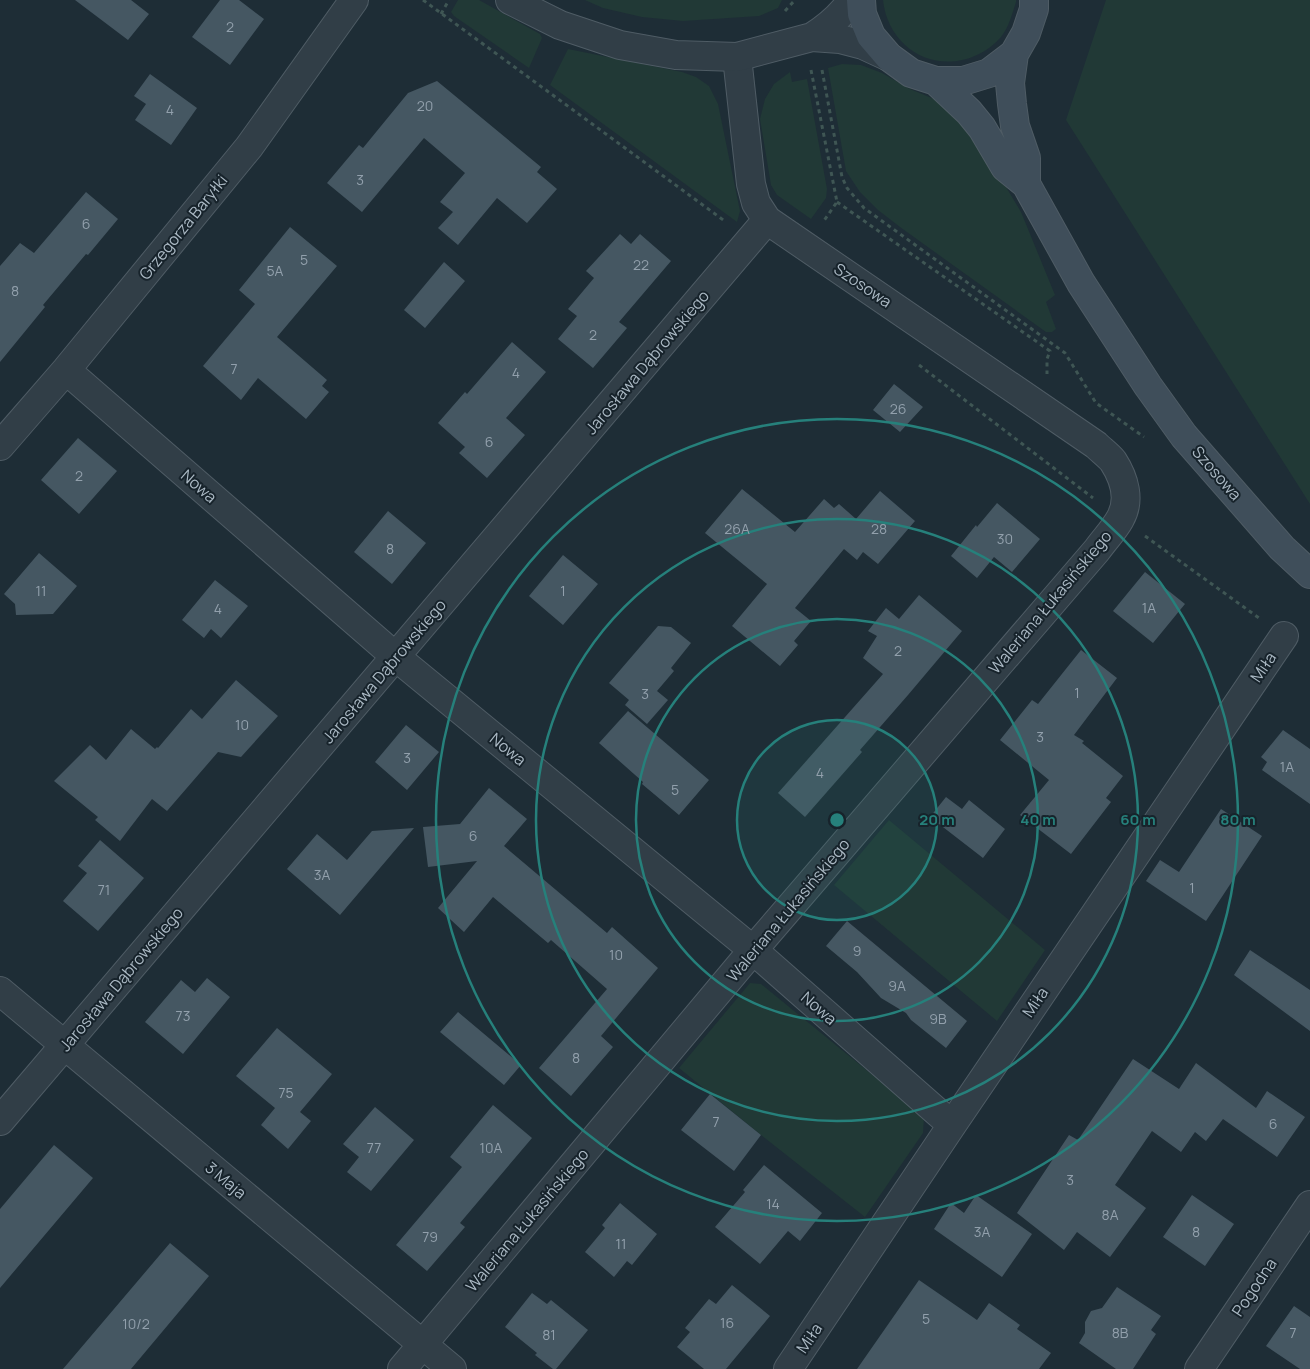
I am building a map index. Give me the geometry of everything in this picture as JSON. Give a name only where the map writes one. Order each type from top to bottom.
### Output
[{"type":"main road","points":[[861,0],[862,14],[871,36],[889,57],[911,73],[936,81],[963,81],[989,73],[1014,54],[1026,32],[1034,9],[1034,0]]},
{"type":"main road","name":"Szosowa","points":[[1014,54],[1010,83],[1015,126],[1026,158],[1026,184]]},
{"type":"main road","name":"Szosowa","points":[[936,81],[969,112],[982,128],[1005,167],[1026,184],[1081,283],[1148,386],[1184,436],[1282,548],[1310,574]]},
{"type":"street","name":"Grzegorza Baryłki","points":[[0,446],[66,370],[250,147],[354,0]]},
{"type":"street","points":[[510,0],[560,25],[620,45],[676,54],[737,57],[812,37],[830,25],[852,0]]},
{"type":"street","points":[[812,37],[840,39],[864,45],[889,57]]},
{"type":"street","name":"Szosowa","points":[[737,57],[751,184],[756,203],[767,220],[1096,445]]},
{"type":"street","name":"Jarosława Dąbrowskiego","points":[[0,1121],[767,220]]},
{"type":"street","name":"Nowa","points":[[66,370],[396,657],[753,950],[952,1125]]},
{"type":"street","name":"Waleriana Łukasińskiego","points":[[402,1369],[753,950],[1097,550],[1120,518],[1125,505],[1126,492],[1122,477],[1112,460],[1096,445]]},
{"type":"street","name":"Miła","points":[[788,1369],[1284,636]]},
{"type":"street","name":"3 Maja","points":[[0,991],[452,1369]]},
{"type":"street","name":"Pogodna","points":[[1199,1369],[1310,1205]]},
{"type":"path","points":[[423,0],[730,226],[727,241],[740,252]]},
{"type":"path","points":[[441,14],[449,0]]},
{"type":"path","points":[[821,66],[842,177],[847,188],[864,208],[1065,353],[1096,403],[1150,441]]},
{"type":"path","points":[[807,247],[837,202],[810,70]]},
{"type":"path","points":[[919,365],[1120,518],[1284,636]]},
{"type":"green space","points":[[458,0],[479,0],[540,34],[542,38],[529,68],[454,16],[451,12]]},
{"type":"green space","points":[[585,0],[782,0],[778,8],[759,16],[683,21],[642,17],[603,8]]},
{"type":"green space","points":[[883,0],[1016,0],[1016,2],[1006,29],[994,44],[979,54],[962,60],[946,62],[916,53],[904,44],[894,32],[887,17]]},
{"type":"green space","points":[[1106,0],[1310,0],[1310,504],[1066,120]]},
{"type":"green space","points":[[568,49],[682,72],[696,77],[709,86],[718,104],[740,211],[737,222],[550,85]]},
{"type":"green space","points":[[842,64],[861,65],[882,73],[910,89],[934,99],[955,111],[976,137],[1021,212],[1055,295],[1046,302],[1056,329],[1052,332],[1046,332],[900,227],[878,210],[860,192],[846,171],[828,68]]},
{"type":"green space","points":[[790,72],[792,82],[807,79],[827,189],[826,198],[811,219],[777,195],[771,185],[760,119],[765,99],[774,84]]},
{"type":"green space","points":[[889,820],[1045,950],[997,1021],[834,885]]},
{"type":"green space","points":[[750,983],[761,984],[924,1117],[923,1133],[865,1217],[679,1068]]},
{"type":"building","points":[[75,0],[131,0],[149,14],[128,40]]},
{"type":"building","points":[[220,0],[239,0],[264,19],[230,65],[192,37]]},
{"type":"building","points":[[150,74],[197,108],[171,145],[135,120],[146,104],[134,96]]},
{"type":"building","points":[[437,81],[541,167],[537,172],[557,189],[527,223],[497,198],[458,245],[438,228],[453,212],[440,202],[465,173],[424,138],[362,212],[327,183],[359,145],[363,148],[408,93]]},
{"type":"building","points":[[86,192],[118,219],[43,305],[45,307],[0,362],[0,266],[20,243],[34,253]]},
{"type":"building","points":[[290,227],[337,266],[277,337],[327,380],[322,386],[329,392],[306,419],[258,378],[241,400],[203,366],[255,304],[239,290]]},
{"type":"building","points":[[620,234],[631,244],[640,234],[671,261],[619,322],[627,328],[593,368],[558,339],[577,316],[568,309],[594,278],[586,271]]},
{"type":"building","points":[[444,262],[465,281],[425,328],[404,310]]},
{"type":"building","points":[[512,342],[546,372],[506,418],[525,435],[487,478],[459,453],[465,447],[438,423],[465,392],[467,394]]},
{"type":"building","points":[[894,384],[923,407],[900,432],[873,410]]},
{"type":"building","points":[[78,438],[117,471],[79,514],[41,480]]},
{"type":"building","points":[[742,489],[795,532],[824,499],[834,508],[839,504],[856,519],[880,491],[915,521],[878,564],[863,552],[857,560],[844,549],[795,608],[811,621],[794,641],[798,645],[780,666],[732,626],[767,584],[705,533]]},
{"type":"building","points":[[997,503],[1040,539],[1012,572],[994,557],[977,578],[951,556]]},
{"type":"building","points":[[388,511],[426,543],[392,584],[354,552]]},
{"type":"building","points":[[39,553],[77,586],[53,614],[16,615],[15,604],[4,594]]},
{"type":"building","points":[[563,555],[598,584],[563,625],[529,596]]},
{"type":"building","points":[[1145,572],[1185,604],[1153,643],[1113,611]]},
{"type":"building","points":[[215,580],[248,606],[221,638],[211,629],[204,638],[182,620]]},
{"type":"building","points":[[919,595],[962,631],[860,750],[862,752],[805,817],[778,793],[883,674],[863,658],[877,636],[868,631],[886,608],[899,619]]},
{"type":"building","points":[[658,626],[671,627],[691,643],[671,668],[674,671],[657,691],[668,700],[647,724],[625,705],[629,700],[609,683]]},
{"type":"building","points":[[1081,650],[1117,678],[1074,735],[1084,741],[1082,743],[1123,776],[1106,798],[1111,802],[1071,854],[1020,815],[1049,780],[1000,740],[1032,700],[1038,704]]},
{"type":"building","points":[[236,680],[278,716],[241,757],[218,752],[167,811],[152,799],[120,841],[95,820],[98,817],[54,781],[90,745],[106,760],[131,729],[155,749],[158,748],[191,709],[202,719]]},
{"type":"building","points":[[628,711],[709,780],[679,815],[642,784],[643,782],[599,743]]},
{"type":"building","points":[[406,725],[439,752],[407,790],[375,762]]},
{"type":"building","points":[[1283,730],[1310,749],[1310,804],[1262,770],[1267,762],[1261,757]]},
{"type":"building","points":[[489,788],[527,819],[504,846],[607,933],[612,927],[658,968],[601,1036],[613,1047],[571,1096],[539,1068],[607,989],[551,940],[548,943],[493,897],[464,932],[438,908],[477,861],[428,867],[423,827],[460,824]]},
{"type":"building","points":[[946,797],[962,809],[969,800],[1005,829],[983,858],[930,817]]},
{"type":"building","points":[[1221,809],[1262,836],[1206,921],[1146,881],[1160,860],[1179,872]]},
{"type":"building","points":[[414,828],[340,915],[287,869],[317,834],[347,860],[372,831]]},
{"type":"building","points":[[100,840],[144,878],[98,931],[63,901],[87,873],[78,866]]},
{"type":"building","points":[[847,921],[967,1021],[946,1048],[911,1020],[906,1013],[881,998],[857,972],[826,946]]},
{"type":"building","points":[[1250,950],[1310,990],[1310,1031],[1234,975]]},
{"type":"building","points":[[207,978],[230,997],[183,1054],[145,1022],[181,980],[195,992]]},
{"type":"building","points":[[458,1012],[521,1065],[504,1085],[440,1032]]},
{"type":"building","points":[[277,1028],[332,1074],[300,1112],[311,1121],[288,1149],[261,1125],[275,1108],[236,1076]]},
{"type":"building","points":[[1133,1059],[1179,1089],[1196,1063],[1256,1108],[1267,1091],[1305,1117],[1277,1157],[1223,1119],[1206,1141],[1195,1132],[1181,1152],[1152,1131],[1115,1185],[1146,1208],[1110,1257],[1077,1232],[1064,1250],[1017,1213],[1069,1135],[1078,1140]]},
{"type":"building","points":[[710,1094],[761,1135],[734,1171],[681,1130]]},
{"type":"building","points":[[493,1105],[532,1138],[460,1223],[465,1227],[427,1271],[396,1245],[462,1167],[450,1157]]},
{"type":"building","points":[[375,1107],[414,1140],[371,1191],[347,1172],[359,1157],[343,1144]]},
{"type":"building","points":[[54,1145],[93,1178],[0,1288],[0,1209]]},
{"type":"building","points":[[764,1165],[822,1213],[800,1241],[788,1231],[760,1264],[715,1227],[745,1192],[743,1190]]},
{"type":"building","points":[[976,1195],[1032,1234],[1002,1277],[934,1229],[951,1203],[964,1213]]},
{"type":"building","points":[[1192,1195],[1234,1224],[1205,1266],[1163,1237]]},
{"type":"building","points":[[620,1203],[657,1234],[632,1265],[627,1261],[614,1277],[585,1252],[605,1228],[602,1225]]},
{"type":"building","points":[[170,1243],[209,1276],[131,1369],[63,1369]]},
{"type":"building","points":[[919,1280],[977,1320],[989,1303],[1020,1325],[1017,1329],[1051,1353],[1039,1369],[857,1369]]},
{"type":"building","points":[[732,1285],[770,1316],[726,1369],[704,1369],[677,1347],[690,1332],[685,1328],[709,1299],[716,1304]]},
{"type":"building","points":[[1117,1287],[1161,1316],[1151,1330],[1156,1334],[1133,1369],[1116,1369],[1079,1343],[1085,1333],[1085,1322],[1091,1311],[1102,1308]]},
{"type":"building","points":[[532,1293],[547,1304],[551,1300],[588,1330],[556,1369],[553,1369],[535,1355],[537,1353],[505,1327]]},
{"type":"building","points":[[1294,1306],[1310,1317],[1310,1369],[1300,1369],[1266,1346]]}]
